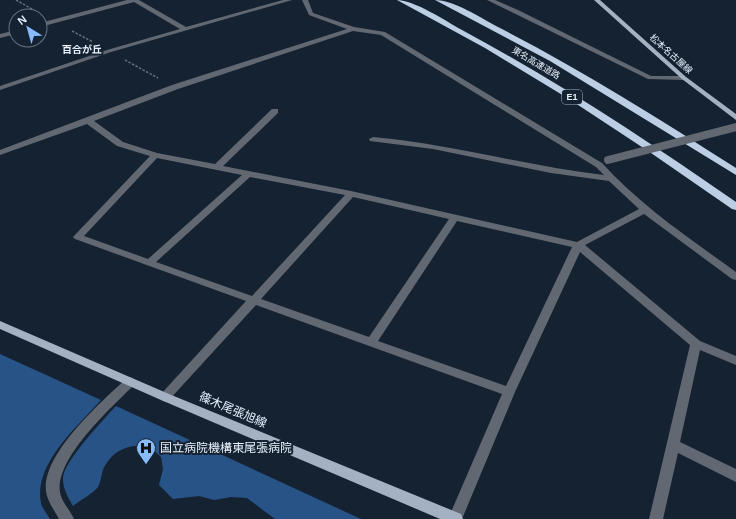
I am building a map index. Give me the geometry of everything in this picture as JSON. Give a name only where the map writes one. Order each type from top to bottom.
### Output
[{"type":"highway","name":"東名高速道路","points":[[400,0],[452,26],[580,101],[736,207]]},
{"type":"highway","name":"東名高速道路","points":[[438,0],[534,48],[655,120],[736,172]]},
{"type":"main road","name":"松本名古屋線","points":[[597,0],[684,78],[736,118]]},
{"type":"main road","name":"篠木尾張旭線","points":[[0,326],[456,519]]},
{"type":"street","points":[[48,23],[134,0],[185,29]]},
{"type":"street","points":[[0,88],[109,51],[289,0]]},
{"type":"street","points":[[305,0],[311,14],[352,29],[383,33],[599,165],[614,182],[645,210],[736,277]]},
{"type":"street","points":[[490,0],[516,11],[650,78],[684,78]]},
{"type":"street","points":[[0,153],[88,122],[175,87],[352,29]]},
{"type":"street","points":[[216,166],[275,111]]},
{"type":"street","points":[[88,122],[120,144],[155,155],[351,194],[578,245],[696,344],[736,361]]},
{"type":"street","points":[[599,165],[608,160],[736,127]]},
{"type":"street","points":[[373,139],[450,148],[526,165],[614,182]]},
{"type":"street","points":[[155,155],[78,237],[509,392]]},
{"type":"street","points":[[149,263],[248,173]]},
{"type":"street","points":[[165,397],[351,194]]},
{"type":"street","points":[[456,519],[509,392],[578,245],[645,210]]},
{"type":"street","points":[[372,343],[455,217]]},
{"type":"street","points":[[656,519],[696,344]]},
{"type":"street","points":[[67,519],[53,491],[53,477],[60,460],[72,442],[130,382]]},
{"type":"street","points":[[672,444],[736,476]]},
{"type":"shaded area","points":[[0,354],[101,400],[59,447],[50,460],[44,474],[40,488],[41,503],[50,519],[0,519]]},
{"type":"shaded area","points":[[116,406],[361,519],[275,519],[247,498],[231,497],[214,500],[199,496],[173,499],[159,485],[163,469],[161,457],[155,451],[140,446],[124,448],[111,457],[104,466],[98,487],[73,506],[64,486],[64,472],[76,452]]},
{"type":"place","name":"国立病院機構東尾張病院","points":[[146,465]]},
{"type":"district","name":"百合が丘","points":[[82,49]]}]
